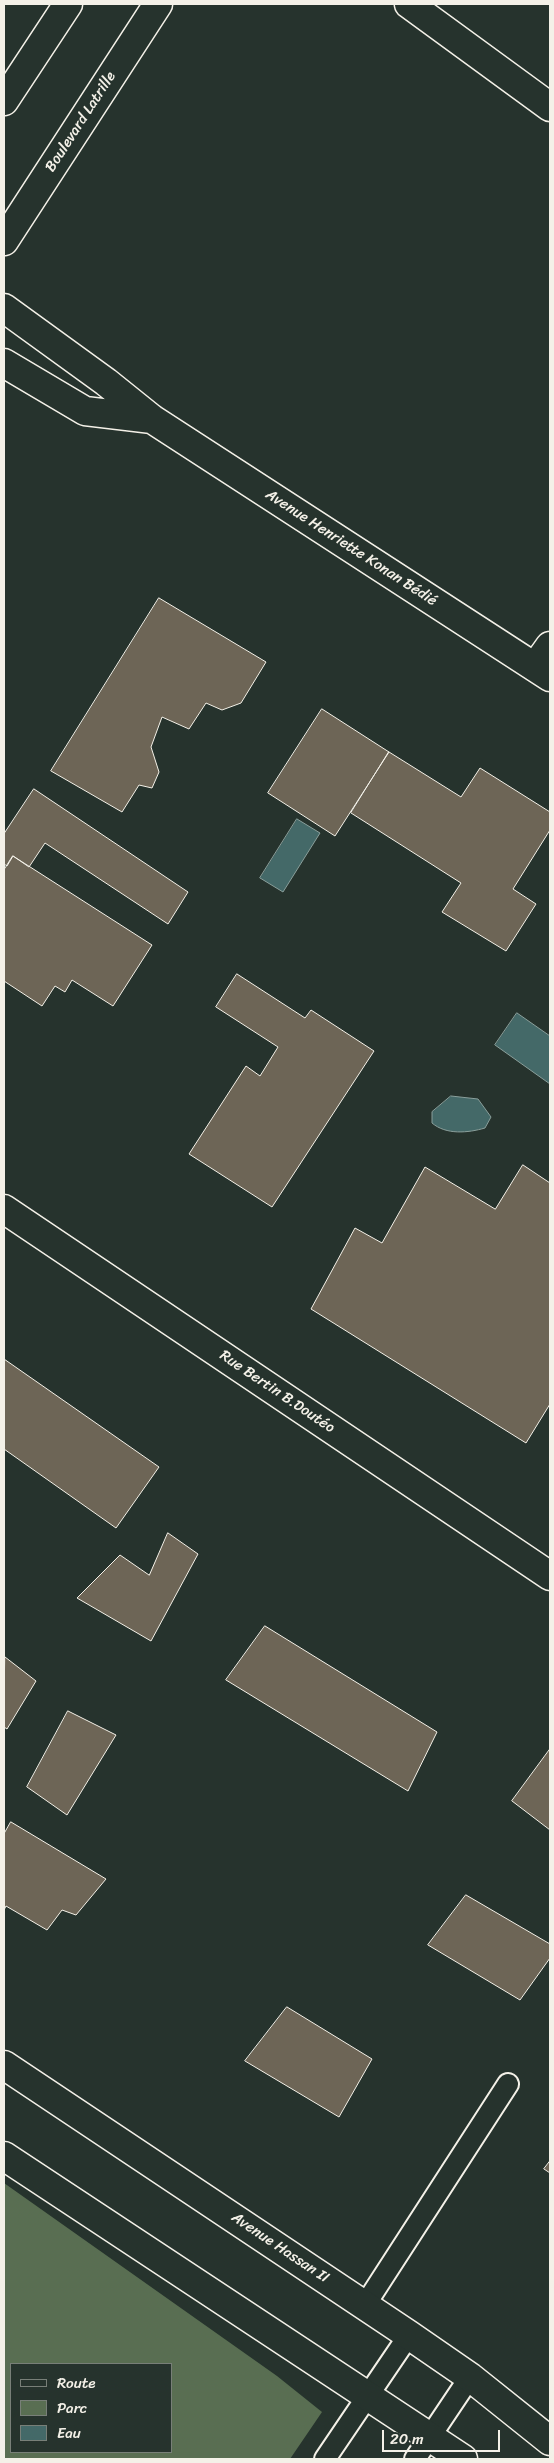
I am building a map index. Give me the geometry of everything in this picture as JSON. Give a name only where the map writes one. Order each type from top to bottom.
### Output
[{"type":"street","points":[[4,101],[68,4]]},
{"type":"street","name":"Boulevard Latrille","points":[[4,241],[158,4]]},
{"type":"street","points":[[409,4],[550,108]]},
{"type":"street","name":"Avenue Henriette Konan Bédié","points":[[4,308],[106,382],[152,419],[545,663]]},
{"type":"street","name":"Avenue Henriette Konan Bédié","points":[[4,363],[85,411],[152,419]]},
{"type":"street","name":"Rue Bertin B.Doutéo","points":[[4,1209],[550,1576]]},
{"type":"street","name":"Avenue Hassan II","points":[[4,2065],[409,2334],[470,2378],[550,2441]]},
{"type":"street","points":[[4,2156],[367,2397],[422,2448],[463,2459]]},
{"type":"lane","points":[[365,2305],[508,2084]]},
{"type":"lane","points":[[325,2459],[409,2334]]},
{"type":"lane","points":[[422,2448],[470,2378]]},
{"type":"green space","points":[[4,2183],[277,2376],[322,2412],[290,2459],[4,2459]]},
{"type":"water","points":[[297,819],[320,833],[283,892],[260,878]]},
{"type":"water","points":[[517,1013],[550,1036],[550,1084],[495,1045]]},
{"type":"water","points":[[451,1096],[478,1099],[491,1117],[485,1128],[457,1132],[444,1130],[432,1123],[432,1112]]},
{"type":"building","points":[[159,598],[266,662],[241,703],[222,710],[206,703],[189,729],[162,717],[151,747],[159,772],[152,788],[139,785],[122,812],[51,771]]},
{"type":"building","points":[[322,709],[389,752],[335,836],[268,793]]},
{"type":"building","points":[[389,752],[461,797],[480,768],[550,812],[550,830],[513,889],[536,904],[506,951],[442,912],[461,883],[351,813]]},
{"type":"building","points":[[34,789],[188,892],[168,924],[45,843],[29,867],[13,856],[7,866],[4,864],[4,834]]},
{"type":"building","points":[[13,856],[152,945],[113,1006],[72,980],[65,992],[55,986],[42,1006],[4,981],[4,870]]},
{"type":"building","points":[[237,974],[305,1018],[311,1010],[374,1051],[272,1207],[189,1154],[246,1066],[260,1076],[278,1047],[216,1007]]},
{"type":"building","points":[[523,1165],[550,1183],[550,1404],[526,1443],[311,1309],[355,1228],[382,1243],[425,1167],[495,1209]]},
{"type":"building","points":[[4,1359],[159,1467],[116,1528],[4,1449]]},
{"type":"building","points":[[168,1533],[198,1554],[151,1641],[77,1598],[120,1555],[149,1575]]},
{"type":"building","points":[[265,1626],[437,1732],[408,1791],[226,1680]]},
{"type":"building","points":[[5,1657],[36,1681],[7,1729],[4,1727]]},
{"type":"building","points":[[68,1711],[116,1735],[67,1815],[27,1787]]},
{"type":"building","points":[[550,1749],[550,1830],[512,1801]]},
{"type":"building","points":[[11,1822],[106,1879],[76,1915],[62,1910],[47,1930],[6,1906],[4,1910],[4,1834]]},
{"type":"building","points":[[466,1895],[550,1944],[550,1958],[520,2000],[428,1945]]},
{"type":"building","points":[[287,2007],[372,2059],[339,2117],[245,2061]]},
{"type":"building","points":[[550,2161],[550,2173],[544,2169]]}]
